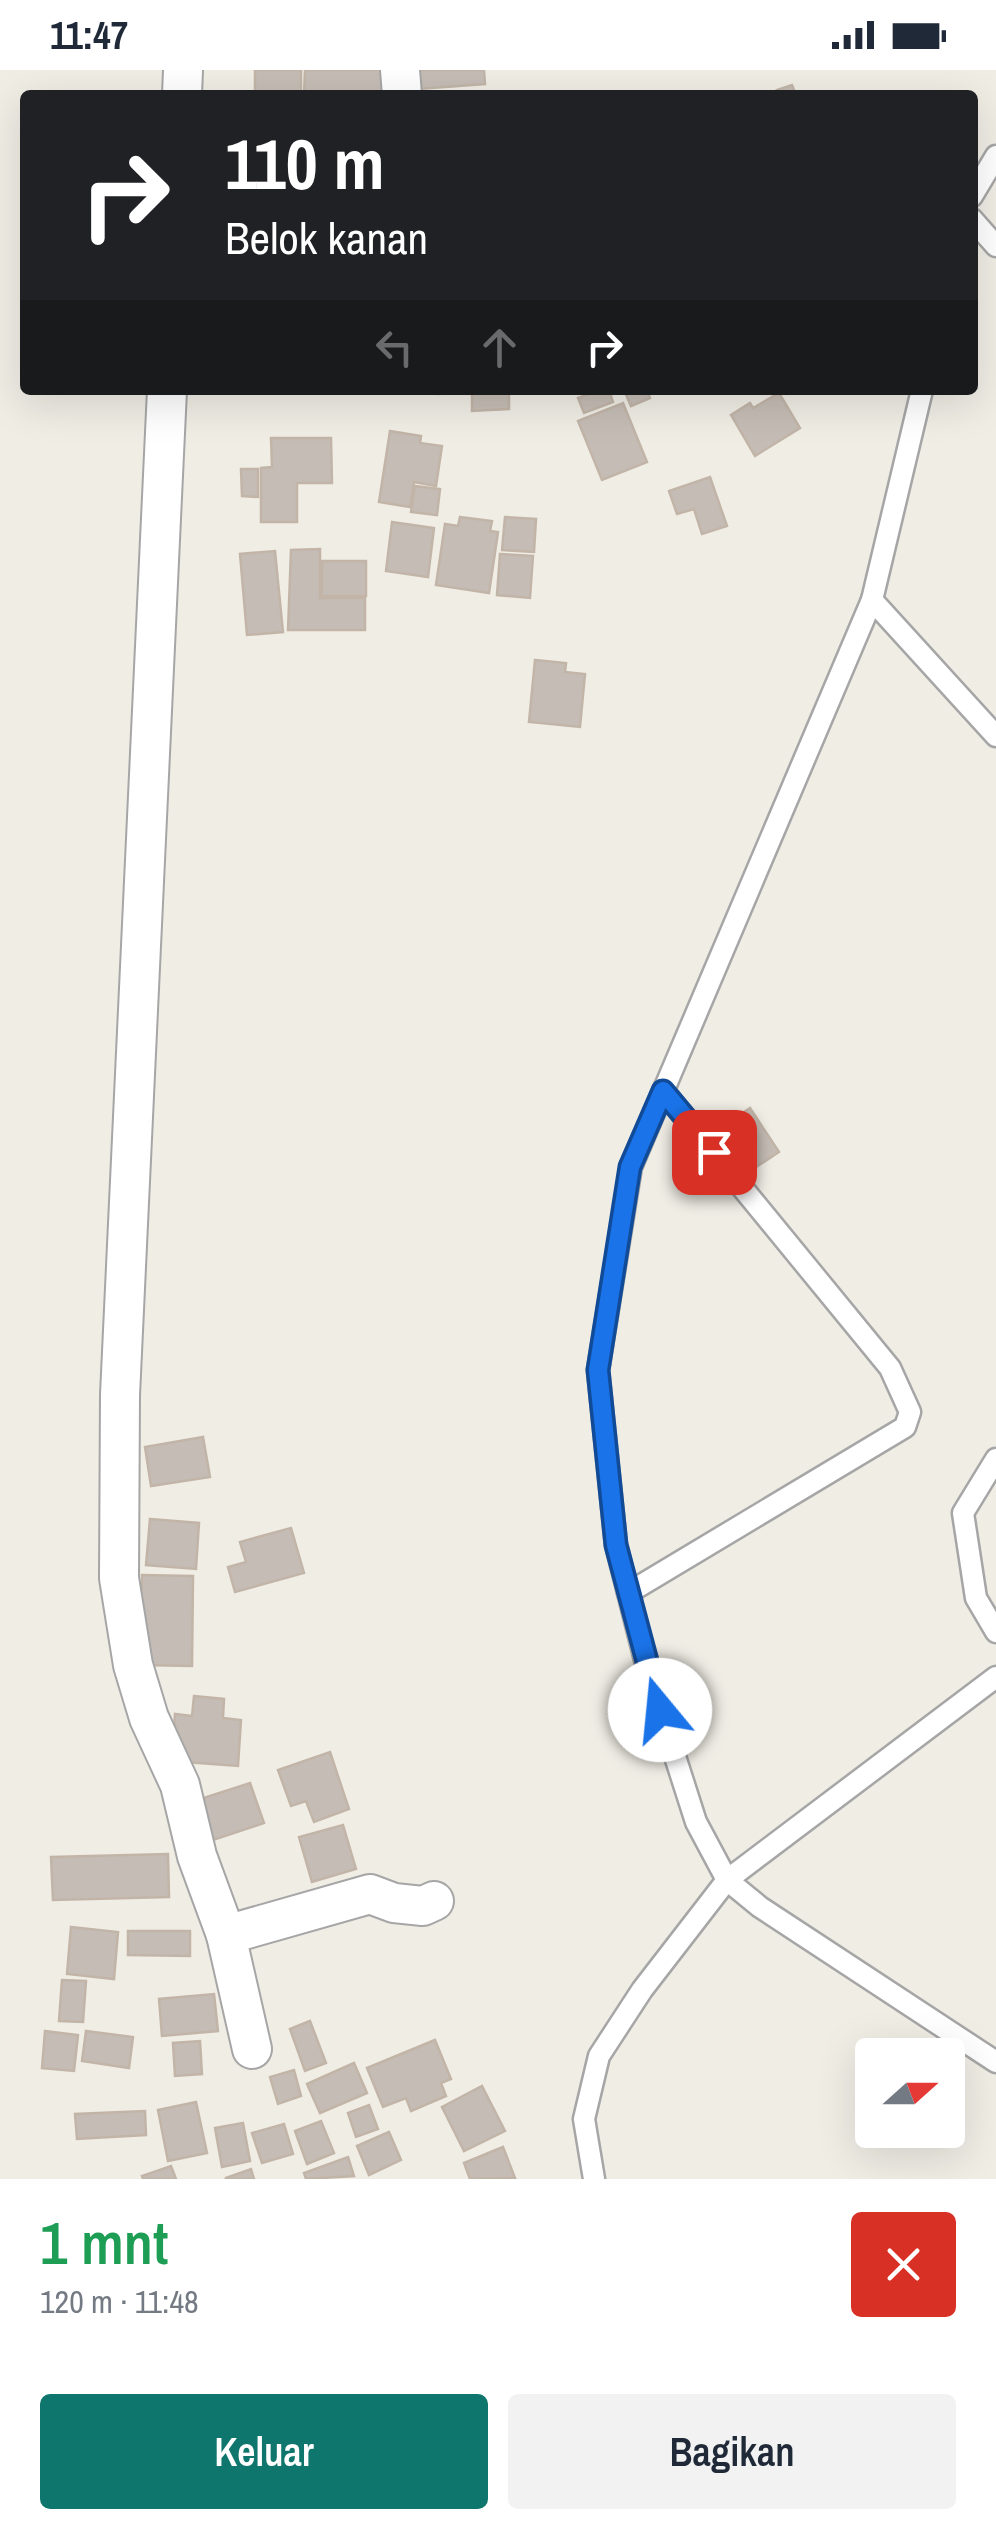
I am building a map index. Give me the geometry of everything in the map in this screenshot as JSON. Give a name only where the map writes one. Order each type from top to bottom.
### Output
[{"type":"street","points":[[167,395],[120,1395],[120,1578],[133,1665],[148,1718],[180,1785],[197,1856],[226,1935],[252,2049]]},
{"type":"street","points":[[226,1935],[370,1894],[394,1903],[423,1906],[434,1901]]},
{"type":"lane","points":[[978,186],[996,156]]},
{"type":"lane","points":[[978,226],[996,246]]},
{"type":"lane","points":[[921,395],[872,600],[630,1167],[598,1370],[616,1545],[628,1594],[648,1672],[696,1822],[727,1880],[760,1907],[996,2062]]},
{"type":"lane","points":[[872,600],[996,736]]},
{"type":"lane","points":[[628,1594],[905,1427],[910,1412],[890,1368],[663,1091]]},
{"type":"lane","points":[[996,1460],[964,1514],[976,1598],[996,1632]]},
{"type":"lane","points":[[594,2179],[584,2119],[599,2056],[642,1990],[727,1880],[996,1677]]},
{"type":"building","points":[[255,70],[301,70],[301,90],[255,90]]},
{"type":"building","points":[[305,70],[386,70],[386,90],[304,90]]},
{"type":"building","points":[[418,70],[484,70],[485,84],[419,89]]},
{"type":"building","points":[[472,395],[509,395],[509,409],[472,411]]},
{"type":"building","points":[[611,395],[613,402],[584,413],[578,398]]},
{"type":"building","points":[[626,395],[649,395],[650,398],[631,406]]},
{"type":"building","points":[[780,395],[800,428],[755,456],[731,415],[750,403],[753,408]]},
{"type":"building","points":[[623,403],[647,462],[602,480],[578,421]]},
{"type":"building","points":[[390,431],[421,436],[420,443],[442,446],[436,486],[414,482],[410,507],[379,502]]},
{"type":"building","points":[[271,438],[331,438],[332,483],[297,483],[297,522],[261,522],[261,468],[272,467]]},
{"type":"building","points":[[241,469],[258,469],[258,497],[242,496]]},
{"type":"building","points":[[710,477],[727,526],[702,534],[694,509],[677,514],[669,491]]},
{"type":"building","points":[[415,486],[440,489],[437,515],[411,512]]},
{"type":"building","points":[[460,517],[492,521],[490,531],[498,532],[489,593],[436,585],[445,524],[458,526]]},
{"type":"building","points":[[505,517],[536,519],[534,552],[502,550]]},
{"type":"building","points":[[392,522],[434,528],[428,577],[386,571]]},
{"type":"building","points":[[320,549],[320,598],[365,598],[365,630],[288,630],[291,550]]},
{"type":"building","points":[[275,551],[283,632],[247,635],[240,554]]},
{"type":"building","points":[[500,554],[533,556],[530,598],[497,595]]},
{"type":"building","points":[[322,561],[366,561],[366,596],[322,596]]},
{"type":"building","points":[[535,660],[566,663],[565,672],[585,674],[580,727],[529,722]]},
{"type":"building","points":[[750,1108],[779,1152],[750,1171],[721,1127]]},
{"type":"building","points":[[203,1437],[210,1477],[151,1486],[145,1447]]},
{"type":"building","points":[[150,1519],[199,1523],[196,1569],[146,1565]]},
{"type":"building","points":[[291,1528],[304,1573],[235,1592],[228,1567],[246,1562],[240,1542]]},
{"type":"building","points":[[142,1575],[193,1576],[192,1666],[141,1665]]},
{"type":"building","points":[[194,1696],[224,1699],[223,1718],[241,1720],[238,1766],[172,1761],[175,1714],[192,1716]]},
{"type":"building","points":[[330,1752],[349,1809],[314,1822],[306,1801],[291,1806],[278,1770]]},
{"type":"building","points":[[250,1783],[264,1823],[204,1843],[191,1802]]},
{"type":"building","points":[[343,1825],[356,1869],[312,1882],[299,1837]]},
{"type":"building","points":[[168,1854],[169,1897],[53,1900],[51,1857]]},
{"type":"building","points":[[71,1927],[118,1932],[114,1979],[67,1974]]},
{"type":"building","points":[[128,1931],[190,1931],[190,1956],[128,1955]]},
{"type":"building","points":[[62,1980],[86,1981],[83,2022],[59,2021]]},
{"type":"building","points":[[214,1994],[218,2031],[162,2036],[159,1999]]},
{"type":"building","points":[[310,2021],[326,2063],[305,2071],[290,2029]]},
{"type":"building","points":[[45,2031],[78,2035],[74,2071],[42,2068]]},
{"type":"building","points":[[86,2031],[133,2037],[129,2068],[82,2061]]},
{"type":"building","points":[[435,2040],[451,2079],[441,2083],[446,2096],[411,2111],[406,2098],[383,2107],[367,2068]]},
{"type":"building","points":[[200,2041],[202,2074],[175,2076],[173,2043]]},
{"type":"building","points":[[354,2063],[367,2093],[320,2113],[307,2084]]},
{"type":"building","points":[[294,2070],[301,2096],[278,2104],[270,2077]]},
{"type":"building","points":[[482,2086],[505,2131],[464,2151],[442,2107]]},
{"type":"building","points":[[196,2102],[207,2153],[168,2161],[158,2110]]},
{"type":"building","points":[[369,2105],[378,2129],[356,2137],[348,2113]]},
{"type":"building","points":[[145,2111],[146,2135],[77,2139],[75,2114]]},
{"type":"building","points":[[321,2121],[334,2153],[307,2164],[295,2131]]},
{"type":"building","points":[[243,2123],[250,2161],[222,2167],[215,2128]]},
{"type":"building","points":[[284,2124],[293,2154],[262,2163],[252,2133]]},
{"type":"building","points":[[389,2132],[401,2160],[369,2175],[357,2146]]},
{"type":"building","points":[[503,2147],[515,2178],[470,2179],[464,2163]]},
{"type":"building","points":[[348,2157],[354,2176],[306,2179],[304,2173]]},
{"type":"building","points":[[171,2166],[176,2179],[143,2179],[142,2176]]},
{"type":"building","points":[[251,2169],[254,2179],[226,2179],[226,2178]]},
{"type":"route","points":[[660,1710],[616,1545],[598,1370],[630,1167],[663,1091],[714,1152]]}]
